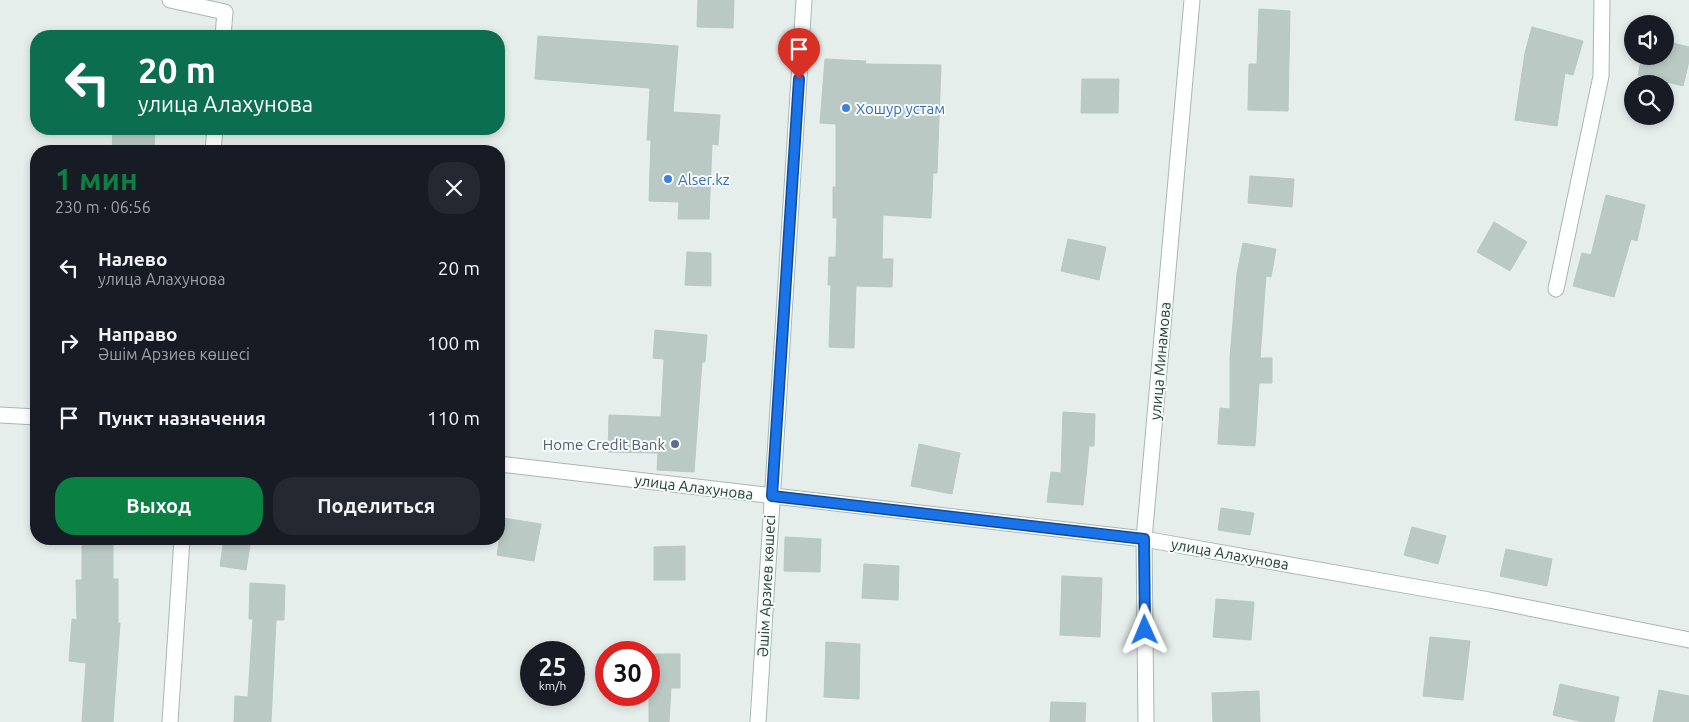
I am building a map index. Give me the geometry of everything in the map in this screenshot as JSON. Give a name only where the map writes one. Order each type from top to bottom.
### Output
[{"type":"street","points":[[170,0],[225,12],[224,30]]},
{"type":"street","name":"Әшім Арзиев көшесі","points":[[758,722],[804,0]]},
{"type":"street","name":"улица Минамова","points":[[1146,722],[1144,539],[1192,0]]},
{"type":"street","points":[[1556,289],[1602,76],[1602,0]]},
{"type":"street","points":[[0,415],[30,417]]},
{"type":"street","name":"улица Алахунова","points":[[505,465],[1144,539],[1489,600],[1689,640]]},
{"type":"street","points":[[170,722],[182,545]]},
{"type":"building","points":[[698,0],[734,0],[733,28],[697,27]]},
{"type":"building","points":[[1259,9],[1290,11],[1288,111],[1248,110],[1249,64],[1257,64]]},
{"type":"building","points":[[1532,27],[1583,41],[1573,75],[1565,73],[1557,126],[1515,120],[1525,53]]},
{"type":"building","points":[[538,36],[678,46],[673,112],[720,115],[718,145],[712,144],[709,219],[678,219],[679,202],[649,201],[651,140],[647,140],[650,88],[535,79]]},
{"type":"building","points":[[1674,43],[1689,47],[1689,61],[1683,86],[1674,84],[1674,75],[1638,75],[1640,65],[1674,65]]},
{"type":"building","points":[[825,59],[866,61],[865,64],[941,65],[937,173],[933,173],[931,218],[883,215],[882,259],[893,259],[892,287],[856,286],[854,348],[829,347],[831,285],[828,285],[829,257],[836,257],[837,218],[833,218],[833,187],[836,187],[836,124],[820,123]]},
{"type":"building","points":[[1082,79],[1119,79],[1118,113],[1081,113]]},
{"type":"building","points":[[113,135],[155,135],[154,145],[112,145]]},
{"type":"building","points":[[1250,176],[1294,179],[1292,207],[1248,203]]},
{"type":"building","points":[[1606,195],[1645,205],[1637,241],[1631,239],[1614,297],[1573,286],[1582,253],[1591,255]]},
{"type":"building","points":[[1494,222],[1527,242],[1510,271],[1477,252]]},
{"type":"building","points":[[1068,239],[1106,247],[1099,280],[1061,271]]},
{"type":"building","points":[[1243,243],[1276,249],[1271,277],[1266,276],[1260,358],[1272,358],[1272,383],[1259,383],[1255,446],[1218,444],[1220,408],[1230,409],[1230,358],[1237,273]]},
{"type":"building","points":[[687,252],[711,253],[711,286],[685,285]]},
{"type":"building","points":[[655,330],[707,335],[705,362],[702,362],[694,472],[657,470],[658,453],[608,452],[609,415],[661,417],[664,359],[653,358]]},
{"type":"building","points":[[1063,412],[1095,414],[1094,446],[1089,446],[1083,505],[1047,502],[1051,472],[1061,473]]},
{"type":"building","points":[[919,444],[960,453],[952,494],[911,486]]},
{"type":"building","points":[[1221,508],[1254,513],[1250,535],[1218,530]]},
{"type":"building","points":[[505,518],[541,524],[534,561],[497,555],[499,545],[505,545]]},
{"type":"building","points":[[1412,527],[1446,536],[1438,564],[1404,555]]},
{"type":"building","points":[[785,537],[821,539],[820,572],[784,571]]},
{"type":"building","points":[[82,545],[113,545],[113,579],[118,579],[118,623],[120,623],[113,722],[82,722],[86,663],[69,661],[72,619],[77,620],[76,580],[82,580]]},
{"type":"building","points":[[223,545],[250,545],[246,570],[220,566]]},
{"type":"building","points":[[685,546],[685,580],[654,580],[654,547]]},
{"type":"building","points":[[1506,549],[1552,559],[1547,586],[1500,576]]},
{"type":"building","points":[[864,564],[899,566],[898,600],[862,598]]},
{"type":"building","points":[[1062,576],[1102,578],[1100,637],[1060,635]]},
{"type":"building","points":[[250,583],[285,585],[284,620],[276,620],[271,722],[234,722],[235,696],[248,697],[253,619],[249,619]]},
{"type":"building","points":[[1216,599],[1254,602],[1251,640],[1213,637]]},
{"type":"building","points":[[1430,637],[1470,641],[1463,700],[1423,696]]},
{"type":"building","points":[[826,642],[860,644],[859,699],[824,697]]},
{"type":"building","points":[[660,654],[680,654],[680,688],[671,688],[669,722],[649,722],[649,706],[660,706]]},
{"type":"building","points":[[1560,684],[1619,697],[1614,722],[1583,722],[1553,715]]},
{"type":"building","points":[[1659,690],[1689,696],[1689,722],[1653,722]]},
{"type":"building","points":[[1259,691],[1260,722],[1213,722],[1212,693]]},
{"type":"building","points":[[1051,702],[1086,703],[1085,722],[1050,722]]},
{"type":"place","name":"Хошур устам","points":[[846,108]]},
{"type":"place","name":"Alser.kz","points":[[668,179]]},
{"type":"place","name":"Home Credit Bank","points":[[675,444]]},
{"type":"route","points":[[799,79],[772,496],[1144,539],[1145,630]]}]
